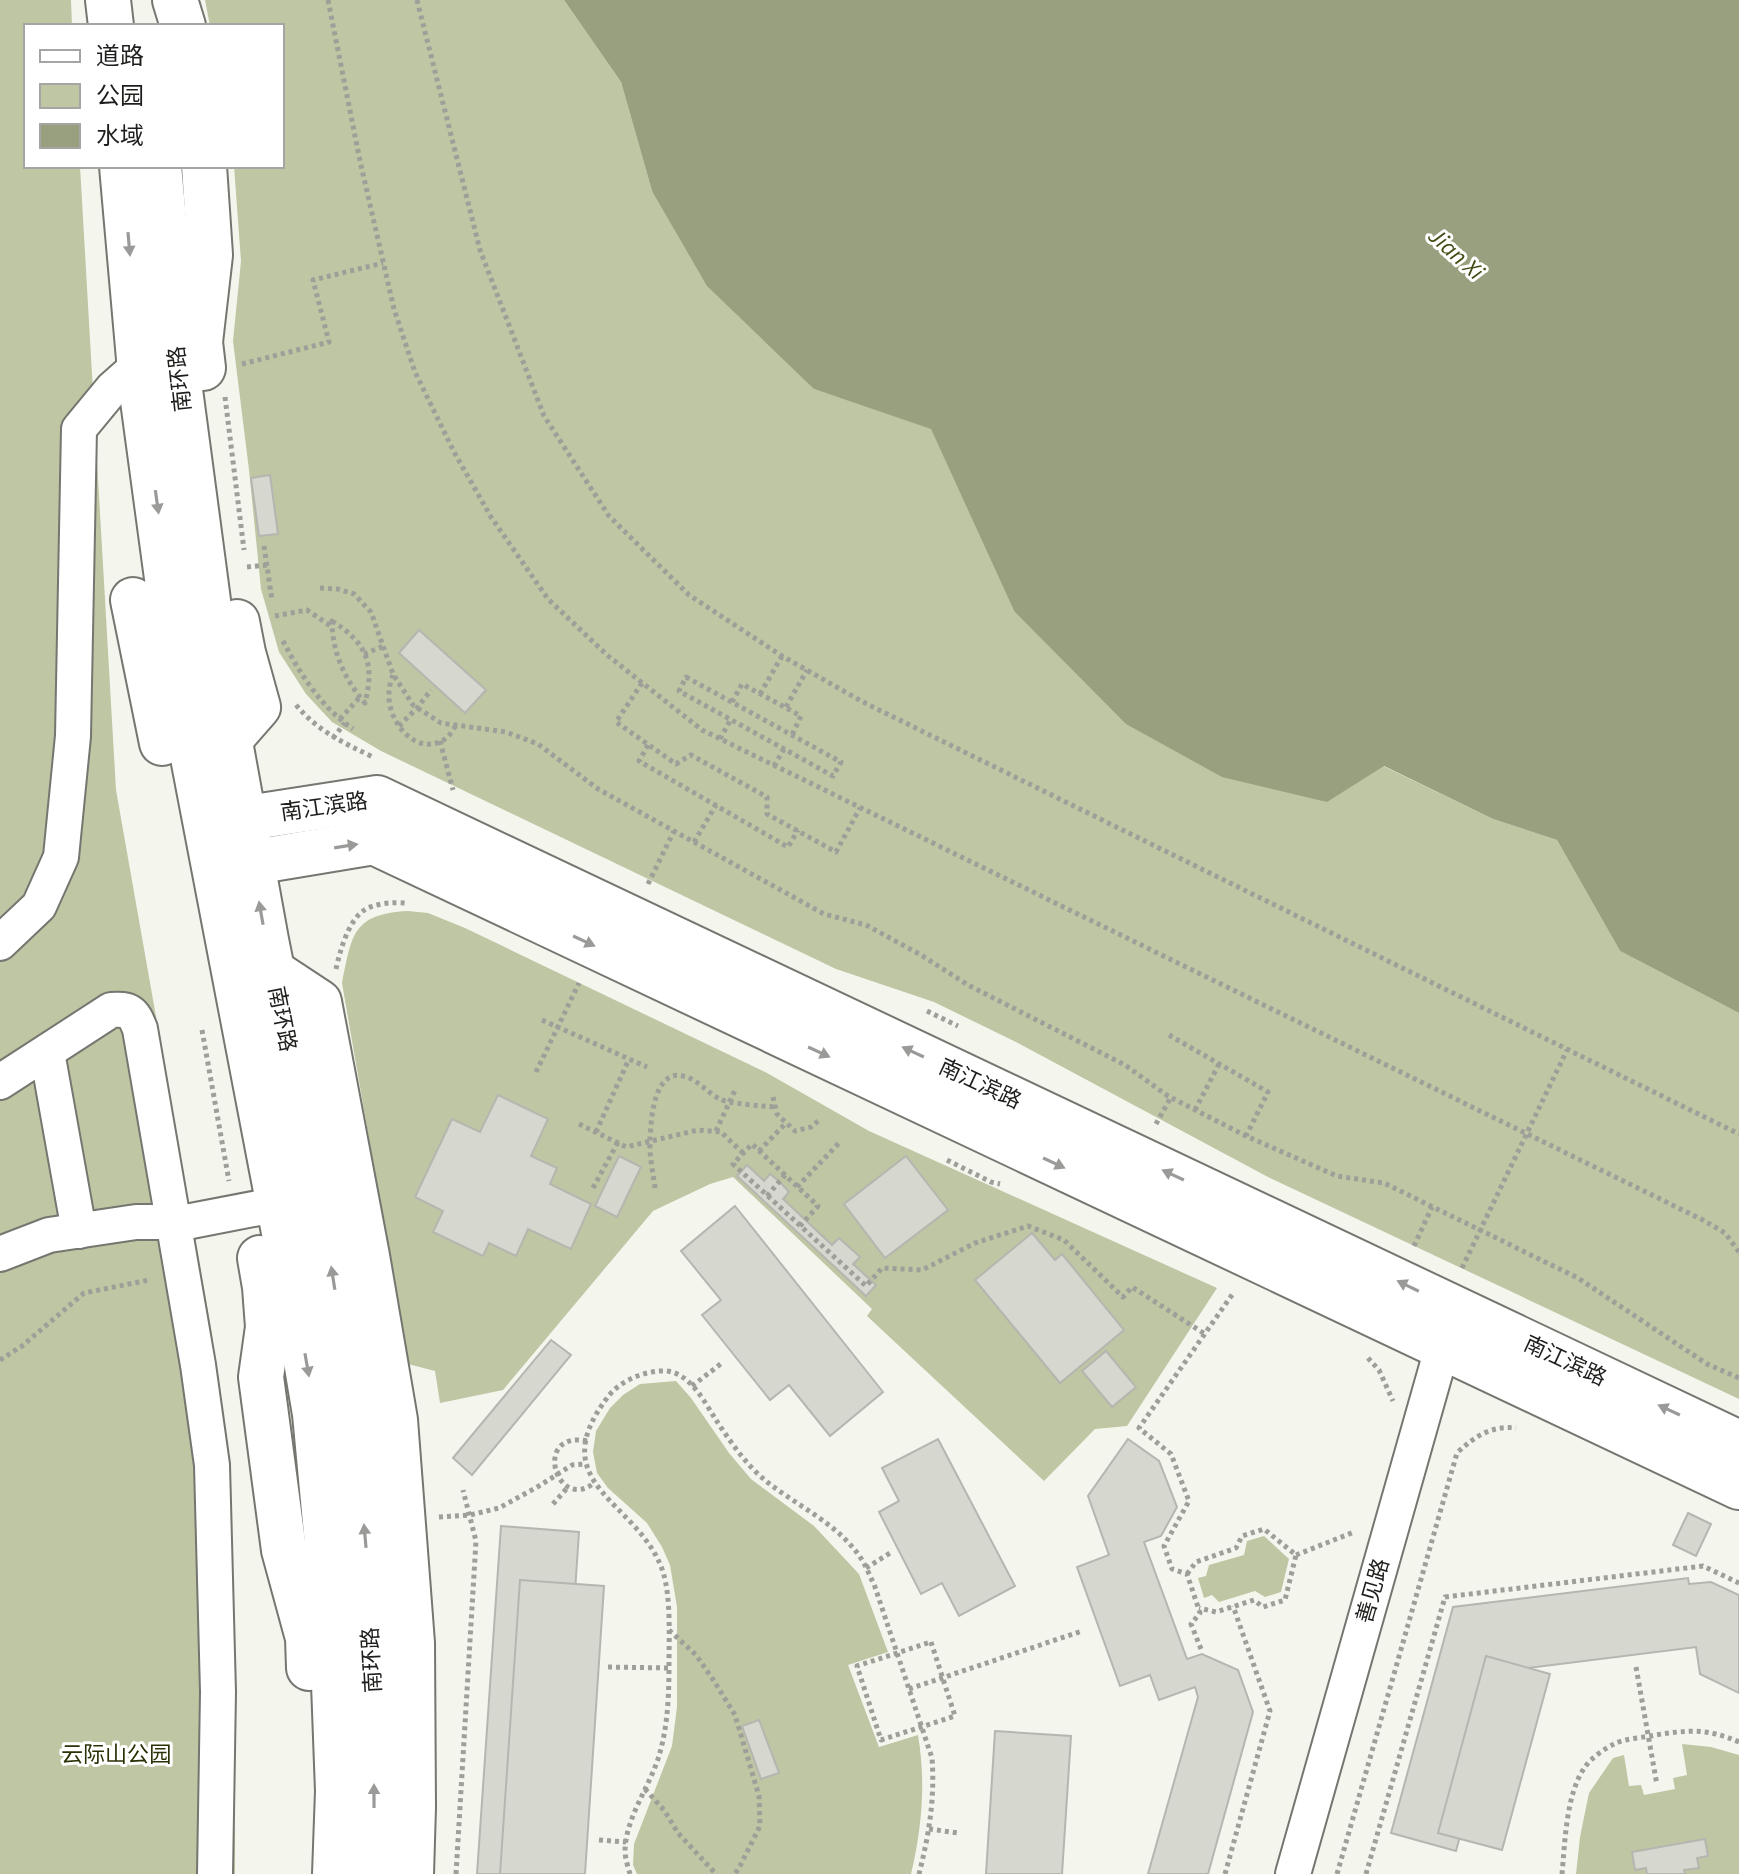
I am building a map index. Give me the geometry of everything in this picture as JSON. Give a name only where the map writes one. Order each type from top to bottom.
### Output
[{"type":"main road","points":[[108,0],[111,24]]},
{"type":"main road","points":[[147,0],[149,24]]},
{"type":"main road","points":[[175,0],[182,24]]},
{"type":"main road","name":"南环路","points":[[122,168],[139,365],[187,726],[225,822],[233,865],[255,1209],[315,1414],[330,1576],[338,1791],[335,1874]]},
{"type":"main road","name":"南环路","points":[[159,168],[180,390],[216,661],[230,739],[225,822]]},
{"type":"main road","points":[[204,168],[210,255],[200,342],[230,588],[258,707],[230,739]]},
{"type":"main road","points":[[133,600],[255,1209],[268,1327],[261,1377],[284,1550],[308,1638],[311,1763],[309,1874]]},
{"type":"main road","name":"南江滨路","points":[[225,822],[377,798],[1456,1319],[1739,1487]]},
{"type":"main road","name":"南江滨路","points":[[233,865],[374,842],[1739,1443]]},
{"type":"main road","name":"南环路","points":[[233,865],[272,971],[327,1245],[347,1374],[364,1523],[375,1727],[374,1874]]},
{"type":"main road","points":[[272,971],[319,1002],[395,1420],[412,1643],[411,1874]]},
{"type":"street","points":[[0,943],[39,906],[61,857],[73,736],[79,429],[112,389],[139,365]]},
{"type":"street","points":[[0,1082],[111,1010],[126,1009],[135,1016],[140,1029],[174,1222],[212,1465],[218,1692],[215,1874]]},
{"type":"street","points":[[47,1052],[79,1231]]},
{"type":"street","points":[[0,1254],[49,1235],[136,1222],[186,1222],[255,1209]]},
{"type":"street","name":"善见路","points":[[1293,1874],[1456,1319]]},
{"type":"street","name":"善见路","points":[[1316,1874],[1456,1319]]},
{"type":"path","points":[[328,0],[383,263],[394,309],[415,372],[454,452],[491,517],[548,599],[607,655],[702,730],[1703,1220],[1725,1233],[1739,1252]]},
{"type":"path","points":[[417,0],[480,250],[544,416],[609,516],[689,595],[782,656],[863,702],[1739,1134]]},
{"type":"path","points":[[237,366],[329,342],[313,280],[383,263]]},
{"type":"path","points":[[224,385],[245,552]]},
{"type":"path","points":[[264,546],[277,628],[297,668],[332,713],[353,729]]},
{"type":"path","points":[[247,567],[267,565]]},
{"type":"path","points":[[320,588],[354,594],[371,612],[393,674],[413,705],[441,723],[506,732],[538,744],[598,789],[824,914],[866,925],[968,985],[1125,1065],[1195,1110],[1337,1176],[1384,1183],[1481,1230],[1578,1278],[1707,1364],[1739,1378]]},
{"type":"path","points":[[275,616],[307,610],[332,628]]},
{"type":"path","points":[[332,621],[349,631],[364,654],[371,681],[365,703],[351,687],[340,662],[333,639],[332,621]]},
{"type":"path","points":[[364,654],[384,646]]},
{"type":"path","points":[[760,694],[782,656]]},
{"type":"path","points":[[786,707],[807,670]]},
{"type":"path","points":[[393,674],[388,694],[393,716],[405,735],[417,743],[433,744],[447,738],[457,724]]},
{"type":"path","points":[[686,677],[732,702],[841,762],[833,776],[679,691],[686,677]]},
{"type":"path","points":[[642,683],[616,722],[676,764],[691,755],[767,797],[767,814],[836,852],[860,808]]},
{"type":"path","points":[[732,702],[742,684],[786,707],[801,716],[792,735]]},
{"type":"path","points":[[399,726],[431,690]]},
{"type":"path","points":[[288,695],[310,721],[333,738],[374,758]]},
{"type":"path","points":[[333,738],[360,697]]},
{"type":"path","points":[[720,739],[731,719]]},
{"type":"path","points":[[440,741],[454,797],[441,790]]},
{"type":"path","points":[[648,745],[639,761],[788,847],[798,830]]},
{"type":"path","points":[[774,766],[784,749]]},
{"type":"path","points":[[694,842],[716,805]]},
{"type":"path","points":[[646,890],[674,831]]},
{"type":"path","points":[[335,977],[348,930],[363,910],[390,902],[406,903]]},
{"type":"path","points":[[536,1072],[583,974]]},
{"type":"path","points":[[920,1009],[961,1027]]},
{"type":"path","points":[[199,1016],[255,1209]]},
{"type":"path","points":[[542,1020],[647,1067]]},
{"type":"path","points":[[1169,1035],[1268,1092],[1246,1136]]},
{"type":"path","points":[[1456,1319],[1481,1230],[1567,1050]]},
{"type":"path","points":[[596,1132],[629,1059]]},
{"type":"path","points":[[1195,1110],[1219,1064]]},
{"type":"path","points":[[693,1079],[698,1071]]},
{"type":"path","points":[[655,1188],[650,1141],[657,1091],[666,1079],[679,1074],[693,1079],[721,1100],[776,1107]]},
{"type":"path","points":[[716,1131],[736,1088]]},
{"type":"path","points":[[773,1097],[777,1114],[795,1131],[811,1127],[818,1121]]},
{"type":"path","points":[[1168,1132],[1155,1125],[1171,1097]]},
{"type":"path","points":[[759,1151],[786,1123]]},
{"type":"path","points":[[579,1124],[626,1147],[698,1130],[716,1131],[743,1153]]},
{"type":"path","points":[[593,1188],[618,1142]]},
{"type":"path","points":[[797,1187],[839,1143]]},
{"type":"path","points":[[800,1226],[818,1206],[752,1144],[733,1164],[767,1196],[800,1226],[866,1286],[882,1268],[922,1270],[975,1243],[1028,1226],[1064,1240],[1123,1297],[1132,1287],[1205,1334]]},
{"type":"path","points":[[938,1156],[991,1182],[1004,1185]]},
{"type":"path","points":[[767,1196],[785,1175]]},
{"type":"path","points":[[1411,1253],[1432,1207]]},
{"type":"path","points":[[0,1360],[22,1346],[84,1293],[182,1273]]},
{"type":"path","points":[[1187,1574],[1172,1569],[1164,1546],[1189,1501],[1171,1454],[1139,1428],[1240,1283]]},
{"type":"path","points":[[1359,1346],[1379,1370],[1394,1404]]},
{"type":"path","points":[[692,1386],[722,1363]]},
{"type":"path","points":[[630,1874],[625,1852],[628,1830],[658,1759],[666,1724],[669,1612],[664,1573],[651,1547],[594,1483],[585,1464],[585,1448],[594,1416],[610,1394],[630,1378],[654,1371],[670,1371],[682,1377],[702,1397],[738,1450],[764,1479],[834,1529],[860,1556],[874,1584],[932,1758],[934,1785],[919,1874]]},
{"type":"path","points":[[1337,1874],[1457,1453],[1475,1436],[1505,1426],[1528,1429]]},
{"type":"path","points":[[587,1441],[568,1441],[554,1459],[554,1470],[559,1480],[568,1487],[579,1489],[594,1483]]},
{"type":"path","points":[[431,1517],[470,1515],[499,1508],[572,1465],[585,1464]]},
{"type":"path","points":[[553,1504],[568,1487]]},
{"type":"path","points":[[456,1874],[476,1541],[463,1490]]},
{"type":"path","points":[[1187,1574],[1196,1562],[1236,1548],[1242,1536],[1264,1529],[1296,1555]]},
{"type":"path","points":[[1296,1555],[1361,1530]]},
{"type":"path","points":[[866,1568],[890,1553]]},
{"type":"path","points":[[1199,1608],[1216,1612],[1254,1600],[1263,1607],[1285,1600],[1296,1555]]},
{"type":"path","points":[[1366,1874],[1445,1597],[1703,1566],[1739,1583]]},
{"type":"path","points":[[1187,1574],[1200,1613],[1191,1624],[1201,1649]]},
{"type":"path","points":[[1225,1874],[1270,1711],[1233,1606]]},
{"type":"path","points":[[669,1629],[696,1655],[735,1715],[759,1796],[760,1826],[735,1874]]},
{"type":"path","points":[[909,1689],[1082,1631]]},
{"type":"path","points":[[931,1642],[943,1678],[955,1716],[881,1740],[857,1666],[931,1642]]},
{"type":"path","points":[[608,1667],[669,1668]]},
{"type":"path","points":[[1636,1667],[1657,1785]]},
{"type":"path","points":[[1562,1874],[1573,1795],[1581,1774],[1588,1763],[1616,1742],[1688,1730],[1712,1732],[1739,1742]]},
{"type":"path","points":[[645,1789],[664,1810],[678,1833],[714,1873]]},
{"type":"path","points":[[929,1829],[958,1833]]},
{"type":"path","points":[[599,1840],[626,1842]]},
{"type":"green space","name":"云际山公园","points":[[0,0],[71,0],[72,24],[24,24],[24,168],[80,168],[116,790],[212,1334],[235,1874],[0,1874]]},
{"type":"green space","points":[[205,0],[564,0],[621,82],[652,191],[814,389],[931,428],[1014,611],[1326,802],[1383,766],[1493,819],[1557,840],[1620,951],[1739,1013],[1739,1399],[1268,1177],[1016,1042],[934,1002],[836,969],[381,751],[332,722],[306,694],[279,652],[261,589],[233,341],[241,261],[234,168],[284,168],[284,24],[210,24]]},
{"type":"green space","points":[[389,913],[428,913],[465,928],[767,1073],[869,1131],[1217,1288],[1127,1426],[1095,1429],[1044,1481],[867,1316],[872,1309],[733,1177],[710,1184],[653,1211],[503,1390],[440,1403],[435,1371],[408,1364],[342,983],[353,940],[365,922]]},
{"type":"green space","points":[[676,1381],[751,1479],[814,1526],[859,1574],[888,1652],[848,1665],[879,1747],[918,1735],[922,1805],[911,1874],[637,1874],[633,1865],[634,1844],[672,1746],[677,1707],[677,1607],[670,1565],[662,1547],[647,1523],[608,1488],[597,1473],[593,1452],[596,1431],[610,1408],[623,1395],[640,1384]]},
{"type":"green space","points":[[1264,1536],[1289,1559],[1281,1592],[1265,1597],[1255,1591],[1219,1602],[1212,1595],[1204,1598],[1198,1578],[1206,1576],[1209,1565],[1244,1555],[1247,1541]]},
{"type":"green space","points":[[1682,1744],[1711,1747],[1739,1755],[1739,1874],[1576,1874],[1589,1793],[1613,1758],[1624,1755],[1629,1786],[1641,1785],[1644,1795],[1675,1789],[1673,1778],[1687,1775]]},
{"type":"water","name":"Jian Xi","points":[[564,0],[1739,0],[1739,1013],[1620,951],[1557,840],[1493,819],[1384,766],[1327,802],[1222,777],[1126,724],[1014,611],[931,429],[814,389],[707,286],[652,191],[621,82]]},
{"type":"building","points":[[270,475],[278,534],[259,536],[251,478]]},
{"type":"building","points":[[419,630],[486,690],[465,713],[399,653]]},
{"type":"building","points":[[498,1095],[548,1119],[531,1156],[557,1168],[550,1184],[591,1204],[571,1249],[528,1229],[516,1256],[489,1243],[483,1256],[433,1232],[443,1211],[415,1197],[452,1119],[480,1132]]},
{"type":"building","points":[[619,1156],[641,1167],[617,1217],[595,1206]]},
{"type":"building","points":[[906,1156],[948,1210],[885,1258],[844,1204]]},
{"type":"building","points":[[747,1165],[764,1181],[770,1174],[780,1182],[789,1192],[783,1199],[832,1245],[839,1238],[860,1257],[853,1264],[876,1285],[866,1296],[737,1176]]},
{"type":"building","points":[[735,1206],[883,1392],[830,1436],[789,1385],[770,1400],[702,1315],[721,1300],[681,1251]]},
{"type":"building","points":[[1032,1233],[1055,1260],[1062,1254],[1124,1330],[1060,1383],[975,1280]]},
{"type":"building","points":[[551,1340],[571,1355],[472,1475],[453,1458]]},
{"type":"building","points":[[1106,1351],[1136,1387],[1112,1407],[1082,1371]]},
{"type":"building","points":[[938,1439],[1015,1586],[959,1616],[942,1583],[921,1594],[879,1512],[899,1501],[882,1468]]},
{"type":"building","points":[[1128,1439],[1159,1461],[1177,1507],[1161,1536],[1144,1542],[1187,1659],[1202,1654],[1238,1670],[1253,1712],[1208,1874],[1148,1874],[1198,1697],[1195,1687],[1159,1700],[1150,1675],[1120,1686],[1077,1567],[1109,1555],[1088,1496]]},
{"type":"building","points":[[1688,1513],[1711,1524],[1696,1556],[1673,1545]]},
{"type":"building","points":[[501,1526],[579,1532],[556,1874],[477,1874]]},
{"type":"building","points":[[1688,1578],[1689,1584],[1711,1582],[1739,1595],[1739,1693],[1700,1674],[1696,1647],[1504,1671],[1456,1851],[1391,1833],[1453,1607]]},
{"type":"building","points":[[520,1580],[604,1586],[585,1874],[500,1874]]},
{"type":"building","points":[[1486,1656],[1550,1674],[1502,1850],[1438,1833]]},
{"type":"building","points":[[759,1720],[779,1773],[761,1779],[742,1726]]},
{"type":"building","points":[[995,1731],[1071,1736],[1062,1874],[986,1874]]},
{"type":"building","points":[[1705,1839],[1708,1856],[1697,1858],[1699,1868],[1684,1870],[1685,1874],[1647,1874],[1646,1868],[1635,1870],[1632,1852]]}]
